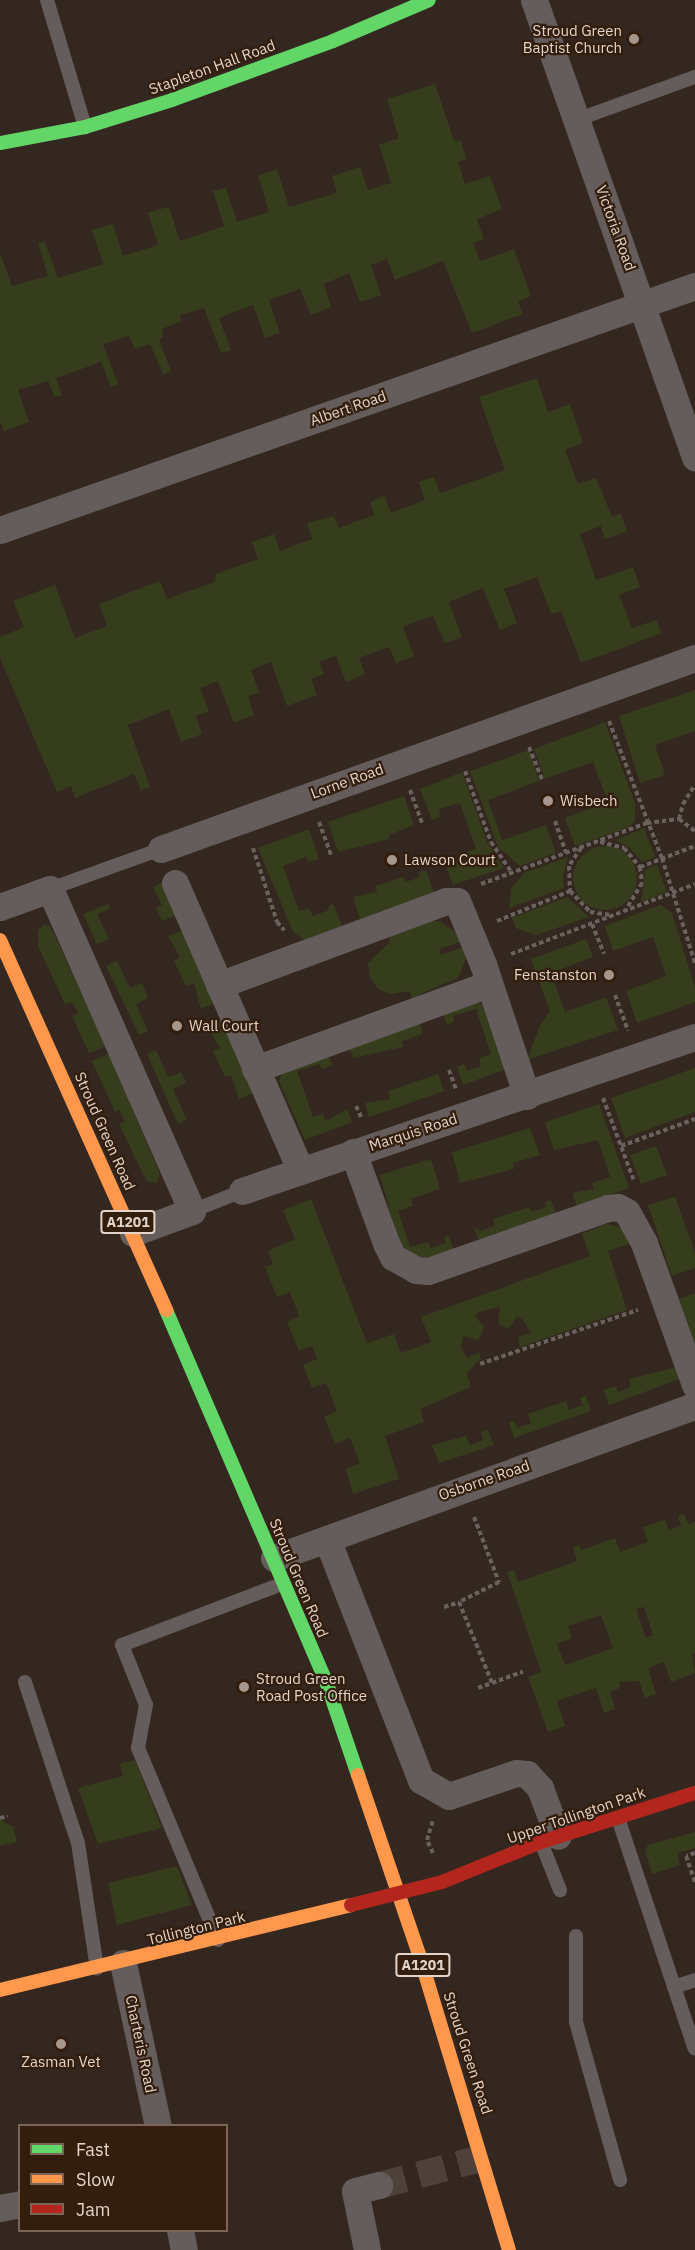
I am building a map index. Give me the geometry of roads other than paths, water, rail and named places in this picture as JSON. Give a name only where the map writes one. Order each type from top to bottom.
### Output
[{"type":"main road","name":"Stapleton Hall Road","points":[[0,143],[85,127],[183,97],[429,0]]},
{"type":"main road","name":"Stroud Green Road","points":[[0,940],[133,1233],[327,1684],[400,1894],[484,2157],[508,2250]]},
{"type":"main road","name":"Upper Tollington Park","points":[[400,1894],[464,1875],[550,1839],[695,1793]]},
{"type":"main road","name":"Tollington Park","points":[[0,1990],[110,1966],[400,1894]]},
{"type":"street","name":"Victoria Road","points":[[534,0],[644,304],[695,457]]},
{"type":"street","name":"Albert Road","points":[[0,530],[695,286]]},
{"type":"street","name":"Lorne Road","points":[[160,849],[598,690],[695,658]]},
{"type":"street","points":[[175,883],[301,1171]]},
{"type":"street","name":"Lorne Road","points":[[0,907],[50,889]]},
{"type":"street","points":[[50,889],[192,1211]]},
{"type":"street","points":[[219,985],[446,901],[457,901],[482,964],[527,1096]]},
{"type":"street","points":[[255,1069],[482,964]]},
{"type":"street","name":"Marquis Road","points":[[242,1191],[695,1037]]},
{"type":"street","points":[[353,1152],[393,1257],[416,1270],[428,1271],[608,1208],[618,1207],[627,1212],[665,1301],[695,1385]]},
{"type":"street","name":"Marquis Road","points":[[133,1233],[192,1211]]},
{"type":"street","name":"Osborne Road","points":[[274,1558],[426,1500],[695,1406]]},
{"type":"street","points":[[327,1539],[421,1780],[448,1796],[516,1773],[527,1774],[540,1788],[550,1839]]},
{"type":"street","name":"Charteris Road","points":[[110,1966],[157,2124]]},
{"type":"street","points":[[367,2250],[355,2191],[379,2185]]},
{"type":"street","points":[[0,2208],[18,2204]]},
{"type":"street","points":[[180,2232],[184,2250]]},
{"type":"lane","points":[[47,0],[85,127]]},
{"type":"lane","points":[[576,120],[695,77]]},
{"type":"lane","name":"Lorne Road","points":[[50,889],[160,849]]},
{"type":"lane","name":"Marquis Road","points":[[192,1211],[242,1191]]},
{"type":"lane","points":[[218,1940],[138,1748],[146,1705],[122,1645],[284,1583]]},
{"type":"lane","points":[[25,1682],[78,1843],[110,1966]]},
{"type":"lane","points":[[618,1818],[695,2049]]},
{"type":"lane","points":[[550,1839],[560,1890]]},
{"type":"lane","points":[[576,1936],[576,2022],[620,2180]]},
{"type":"lane","points":[[674,1987],[695,1980]]},
{"type":"tunnel","points":[[379,2185],[484,2157]]},
{"type":"place","name":"Stroud Green Baptist Church","points":[[634,39]]},
{"type":"place","name":"Wisbech","points":[[548,801]]},
{"type":"place","name":"Lawson Court","points":[[392,860]]},
{"type":"place","name":"Fenstanston","points":[[609,975]]},
{"type":"place","name":"Wall Court","points":[[177,1026]]},
{"type":"place","name":"Stroud Green Road Post Office","points":[[244,1687]]},
{"type":"place","name":"Zasman Vet","points":[[61,2044]]}]
